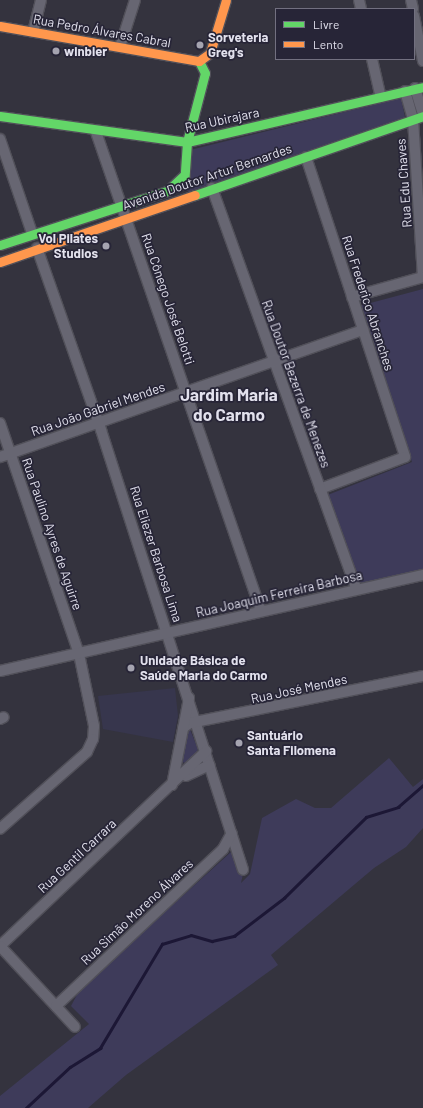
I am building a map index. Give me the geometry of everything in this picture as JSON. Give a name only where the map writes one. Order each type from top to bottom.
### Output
[{"type":"main road","points":[[183,198],[183,176],[187,142],[205,73],[199,61],[210,53],[226,0]]},
{"type":"main road","name":"Rua Pedro Álvares Cabral","points":[[0,26],[199,61]]},
{"type":"main road","name":"Rua Ubirajara","points":[[0,116],[96,132],[187,142],[414,89]]},
{"type":"main road","name":"Avenida Doutor Artur Bernardes","points":[[0,262],[423,116]]},
{"type":"main road","name":"Avenida Doutor Artur Bernardes","points":[[0,245],[121,203],[167,191],[183,176]]},
{"type":"street","points":[[33,32],[41,0]]},
{"type":"street","points":[[120,47],[135,0]]},
{"type":"street","points":[[415,21],[423,61]]},
{"type":"street","points":[[372,60],[381,97]]},
{"type":"street","points":[[414,89],[423,116]]},
{"type":"street","name":"Rua Edu Chaves","points":[[414,89],[413,119],[423,276]]},
{"type":"street","name":"Rua Cônego José Belotti","points":[[96,132],[261,611]]},
{"type":"street","points":[[0,139],[32,233]]},
{"type":"street","name":"Rua Frederico Abranches","points":[[306,157],[405,457],[320,488]]},
{"type":"street","name":"Rua Doutor Bezerra de Menezes","points":[[212,188],[356,589]]},
{"type":"street","name":"Rua Eliezer Barbosa Lima","points":[[37,248],[99,422],[189,698],[243,870]]},
{"type":"street","points":[[352,296],[423,276]]},
{"type":"street","name":"Rua João Gabriel Mendes","points":[[0,457],[363,330]]},
{"type":"street","name":"Rua Paulino Ayres de Aguirre","points":[[0,423],[79,654],[93,739],[87,752],[0,829]]},
{"type":"street","name":"Rua Joaquim Ferreira Barbosa","points":[[0,671],[423,575]]},
{"type":"street","name":"Rua José Mendes","points":[[183,728],[197,723],[423,676]]},
{"type":"street","points":[[172,785],[189,698]]},
{"type":"street","name":"Rua Gentil Carrara","points":[[0,946],[172,785],[206,751]]},
{"type":"street","name":"Rua Gentil Carrara","points":[[172,785],[210,765]]},
{"type":"street","name":"Rua Simão Moreno Álvares","points":[[56,1006],[223,849],[232,833]]},
{"type":"street","points":[[0,946],[75,1027]]},
{"type":"shaded area","points":[[401,98],[405,117],[188,192],[190,150]]},
{"type":"shaded area","points":[[423,289],[423,570],[357,584],[325,496],[412,462],[359,306]]},
{"type":"shaded area","points":[[175,688],[178,716],[173,742],[103,729],[98,696]]},
{"type":"shaded area","points":[[189,727],[198,749],[195,756],[184,763],[181,759],[185,731]]},
{"type":"shaded area","points":[[389,758],[413,787],[423,779],[423,828],[406,847],[374,868],[271,955],[278,965],[126,1075],[88,1108],[0,1108],[0,1096],[89,1024],[71,1006],[80,989],[231,852],[243,874],[241,883],[250,874],[262,818],[296,799],[315,808],[331,808]]},
{"type":"waterway","points":[[26,1108],[70,1067],[100,1048],[162,944],[191,935],[212,941],[234,936],[284,898],[366,817],[398,807],[423,785]]},
{"type":"traffic: fast","points":[[184,185],[187,142],[205,73],[199,61]]},
{"type":"traffic: fast","points":[[0,116],[187,142],[423,87]]},
{"type":"traffic: fast","points":[[195,195],[423,116]]},
{"type":"traffic: fast","points":[[0,245],[167,191],[183,176]]},
{"type":"traffic: slow","points":[[199,61],[210,53],[226,0]]},
{"type":"traffic: slow","points":[[0,26],[199,61]]},
{"type":"traffic: slow","points":[[0,262],[195,195]]},
{"type":"place","name":"Sorveteria Greg's","points":[[200,45]]},
{"type":"place","name":"winbier","points":[[56,51]]},
{"type":"place","name":"Vol Pilates Studios","points":[[106,246]]},
{"type":"place","name":"Unidade Básica de Saúde Maria do Carmo","points":[[131,668]]},
{"type":"place","name":"Santuário Santa Filomena","points":[[239,743]]},
{"type":"district","name":"Jardim Maria do Carmo","points":[[229,405]]}]
